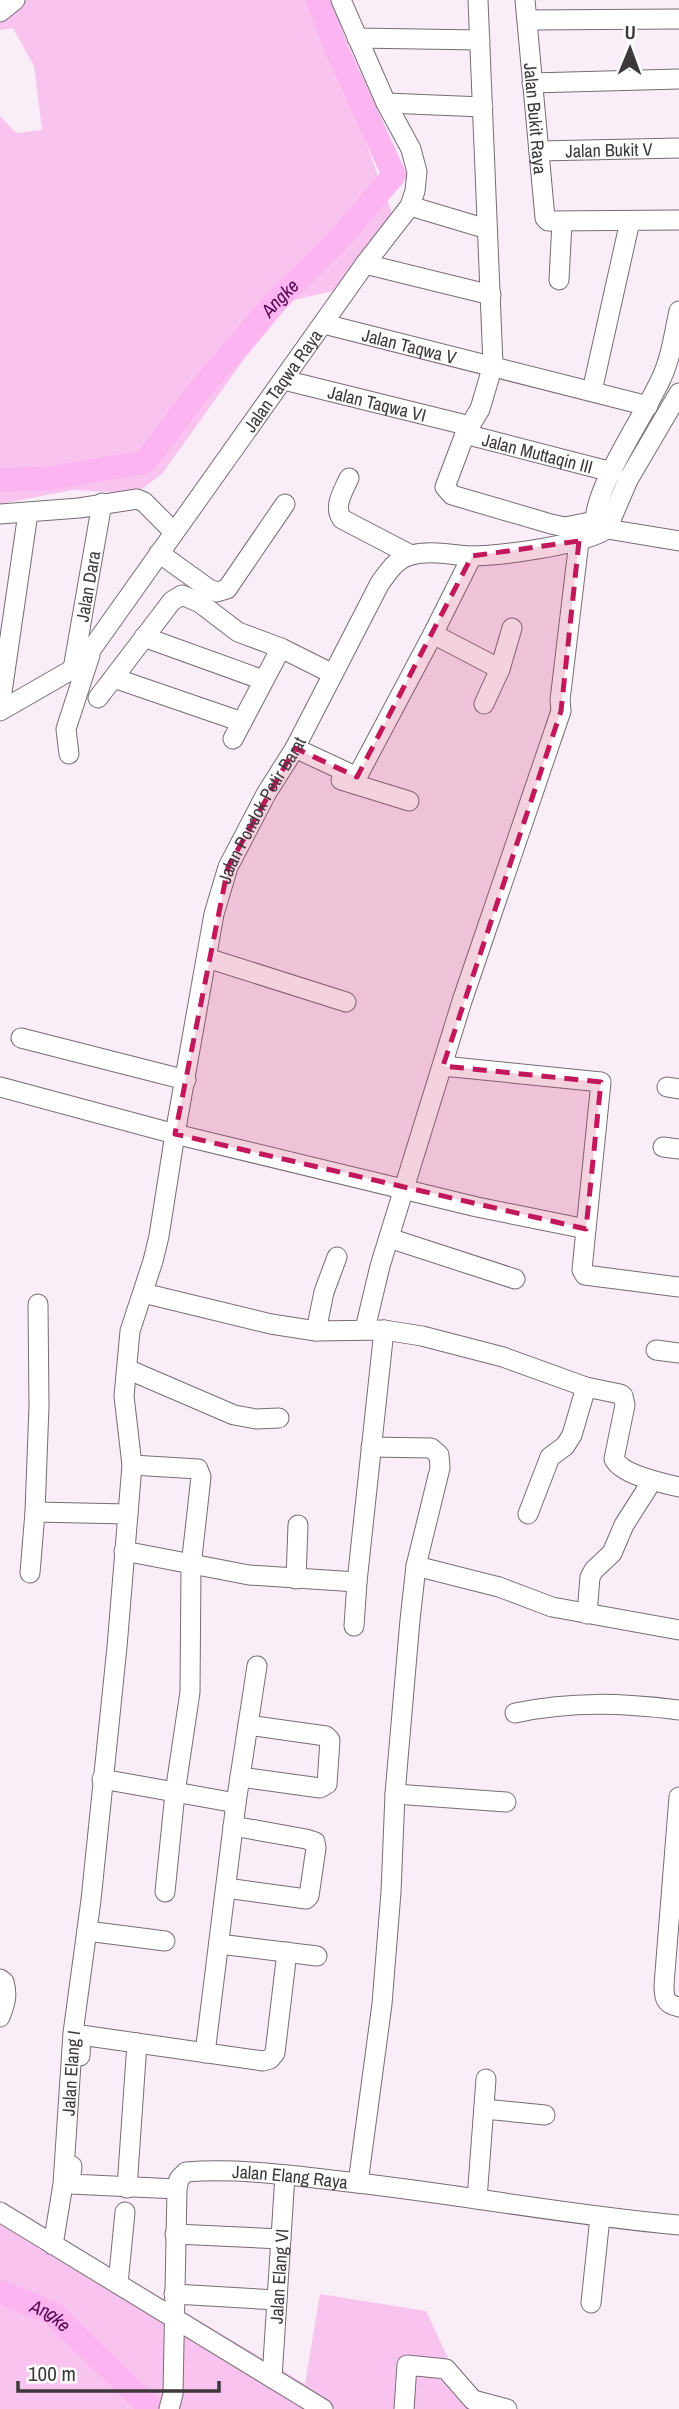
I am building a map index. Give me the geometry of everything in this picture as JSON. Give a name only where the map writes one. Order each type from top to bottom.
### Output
[{"type":"street","points":[[0,12],[15,0]]},
{"type":"street","name":"Jalan Taqwa Raya","points":[[0,708],[73,669],[93,648],[365,264],[410,206],[415,191],[415,159],[386,103],[341,0]]},
{"type":"street","points":[[478,0],[493,365],[483,399],[445,487],[452,495],[551,524],[565,527],[601,525],[679,541]]},
{"type":"street","points":[[526,10],[679,19]]},
{"type":"street","name":"Jalan Bukit Raya","points":[[526,10],[545,218],[548,221],[562,222]]},
{"type":"street","points":[[357,38],[480,40]]},
{"type":"street","points":[[532,83],[679,79]]},
{"type":"street","points":[[386,103],[483,107]]},
{"type":"street","name":"Jalan Bukit V","points":[[539,151],[679,148]]},
{"type":"street","points":[[410,206],[487,229]]},
{"type":"street","points":[[559,280],[562,222],[679,220]]},
{"type":"street","points":[[592,391],[630,221]]},
{"type":"street","points":[[365,264],[491,296]]},
{"type":"street","points":[[601,525],[596,511],[612,472],[668,364],[679,312]]},
{"type":"street","name":"Jalan Taqwa V","points":[[324,324],[648,406]]},
{"type":"street","points":[[648,406],[665,393],[679,373]]},
{"type":"street","name":"Jalan Taqwa VI","points":[[284,380],[468,430]]},
{"type":"street","points":[[349,478],[337,506],[342,519],[411,555],[508,554],[579,541],[598,535],[601,525],[677,403]]},
{"type":"street","name":"Jalan Muttaqin III","points":[[468,430],[612,472]]},
{"type":"street","points":[[0,514],[137,499],[144,502],[174,532]]},
{"type":"street","name":"Jalan Dara","points":[[73,669],[102,503]]},
{"type":"street","points":[[159,554],[209,589],[217,592],[228,589],[285,504]]},
{"type":"street","points":[[0,708],[28,513]]},
{"type":"street","points":[[354,1626],[356,1582],[371,1447],[374,1330],[389,1238],[505,872],[561,711],[579,541]]},
{"type":"street","name":"Jalan Pondok Petir Barat","points":[[124,1551],[132,1465],[124,1396],[130,1331],[159,1236],[214,915],[228,867],[266,794],[292,754],[380,583],[394,564],[411,555]]},
{"type":"street","points":[[292,754],[357,777],[472,556]]},
{"type":"street","points":[[98,698],[172,601],[182,595],[200,603],[238,632],[281,648],[333,674]]},
{"type":"street","points":[[484,704],[500,669],[512,628]]},
{"type":"street","points":[[433,634],[500,669]]},
{"type":"street","points":[[144,637],[263,680]]},
{"type":"street","points":[[69,754],[66,729],[68,720],[93,648]]},
{"type":"street","points":[[114,678],[238,730],[281,648]]},
{"type":"street","points":[[292,754],[387,796],[409,801]]},
{"type":"street","points":[[206,958],[346,1002]]},
{"type":"street","points":[[22,1038],[186,1080]]},
{"type":"street","points":[[443,1066],[601,1082],[582,1270],[585,1275],[679,1287]]},
{"type":"street","points":[[0,1087],[175,1134],[489,1210],[586,1229]]},
{"type":"street","points":[[389,1238],[515,1279]]},
{"type":"street","points":[[316,1331],[324,1292],[337,1257]]},
{"type":"street","points":[[143,1293],[271,1324],[316,1331],[374,1330],[422,1336],[503,1357],[586,1387],[623,1396],[625,1405],[614,1459],[621,1468],[652,1481],[679,1487]]},
{"type":"street","points":[[30,1573],[39,1406],[38,1304]]},
{"type":"street","points":[[656,1350],[679,1353]]},
{"type":"street","points":[[127,1368],[234,1415],[256,1419],[279,1418]]},
{"type":"street","points":[[528,1514],[550,1457],[565,1446],[572,1435],[586,1387]]},
{"type":"street","points":[[358,2183],[382,2004],[395,1794],[416,1566],[438,1480],[439,1455],[431,1448],[371,1447]]},
{"type":"street","points":[[132,1465],[198,1469],[201,1472],[191,1566],[190,1692],[175,1793],[165,1892]]},
{"type":"street","points":[[587,1615],[590,1577],[611,1553],[624,1525],[652,1481]]},
{"type":"street","points":[[35,1512],[128,1514]]},
{"type":"street","points":[[296,1578],[298,1525]]},
{"type":"street","points":[[124,1551],[249,1575],[356,1582]]},
{"type":"street","name":"Jalan Elang I","points":[[53,2245],[63,2184],[73,2034],[91,1900],[124,1551]]},
{"type":"street","points":[[416,1566],[499,1587],[552,1607],[679,1630]]},
{"type":"street","points":[[205,2053],[236,1803],[257,1666]]},
{"type":"street","points":[[515,1713],[580,1703],[679,1710]]},
{"type":"street","points":[[240,1777],[320,1788],[327,1784],[331,1740],[328,1737],[248,1725]]},
{"type":"street","points":[[102,1779],[236,1803]]},
{"type":"street","points":[[395,1794],[506,1802]]},
{"type":"street","points":[[679,1797],[664,1985],[664,1998],[667,2003],[679,2007]]},
{"type":"street","points":[[226,1888],[306,1899],[309,1896],[316,1848],[315,1842],[306,1839],[233,1826]]},
{"type":"street","points":[[86,1931],[165,1941]]},
{"type":"street","points":[[219,1944],[317,1956]]},
{"type":"street","points":[[169,2409],[173,2394],[177,2189],[71,2184],[81,2035],[263,2061],[273,2056],[287,1952]]},
{"type":"street","points":[[0,1979],[4,1982],[6,2001],[0,2017]]},
{"type":"street","points":[[127,2188],[137,2043]]},
{"type":"street","points":[[477,2199],[486,2079]]},
{"type":"street","points":[[484,2109],[545,2115]]},
{"type":"street","name":"Jalan Elang Raya","points":[[177,2189],[179,2179],[186,2172],[285,2175],[679,2225]]},
{"type":"street","name":"Jalan Elang VI","points":[[272,2378],[285,2175]]},
{"type":"street","points":[[0,2212],[323,2409]]},
{"type":"street","points":[[118,2284],[125,2212]]},
{"type":"street","points":[[591,2303],[600,2217]]},
{"type":"street","points":[[175,2234],[281,2239]]},
{"type":"street","points":[[174,2294],[277,2300]]},
{"type":"street","points":[[404,2409],[407,2365],[446,2369],[473,2405],[507,2409]]},
{"type":"highlighted area","points":[[579,541],[561,711],[443,1066],[601,1082],[586,1229],[175,1134],[228,867],[295,748],[357,777],[472,556]]},
{"type":"shaded area","points":[[0,0],[313,0],[392,213],[333,291],[293,300],[245,358],[162,474],[136,493],[73,490],[0,504],[0,116],[16,133],[42,130],[34,66],[13,28],[0,30]]},
{"type":"shaded area","points":[[0,2201],[305,2384],[320,2294],[426,2311],[455,2373],[507,2409],[0,2409]]},
{"type":"waterway","name":"Angke","points":[[0,480],[45,479],[145,462],[198,392],[273,304],[341,237],[394,175],[337,50],[318,0]]},
{"type":"waterway","name":"Angke","points":[[0,2292],[52,2313],[152,2409]]}]
